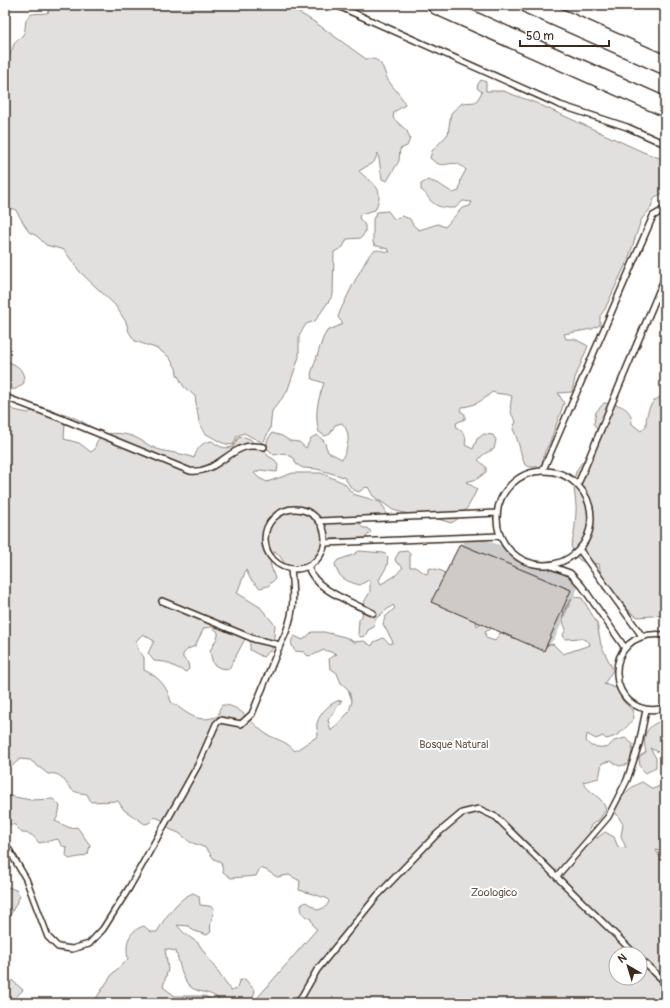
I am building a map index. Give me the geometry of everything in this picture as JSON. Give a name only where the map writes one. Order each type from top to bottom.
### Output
[{"type":"highway","points":[[437,5],[665,107]]},
{"type":"highway","points":[[530,5],[665,65]]},
{"type":"lane","points":[[336,5],[560,105],[627,127],[665,144]]},
{"type":"lane","points":[[543,470],[654,216],[665,209]]},
{"type":"lane","points":[[578,484],[665,277]]},
{"type":"lane","points":[[5,397],[190,471],[199,472],[246,446],[264,447]]},
{"type":"lane","points":[[548,565],[565,560],[579,550],[587,538],[591,524],[591,509],[586,496],[578,484],[562,474],[543,470],[530,472],[517,478],[507,488],[500,500],[497,513],[497,525],[500,536],[508,549],[519,558],[533,564],[548,565],[570,573],[582,586],[625,648]]},
{"type":"lane","points":[[294,509],[308,512],[320,521],[324,532],[325,543],[320,556],[308,566],[291,568],[282,566],[274,560],[268,552],[266,533],[270,524],[280,514],[294,509]]},
{"type":"lane","points":[[320,521],[497,513]]},
{"type":"lane","points":[[325,543],[500,536]]},
{"type":"lane","points":[[579,550],[642,636]]},
{"type":"lane","points":[[308,566],[310,574],[320,586],[373,613]]},
{"type":"lane","points":[[5,843],[26,879],[48,937],[58,947],[72,949],[89,944],[103,929],[129,888],[198,765],[216,724],[220,720],[225,720],[241,724],[252,714],[280,645],[290,627],[294,596],[291,568]]},
{"type":"lane","points":[[162,601],[254,639],[280,645]]},
{"type":"lane","points":[[665,636],[654,634],[642,636],[632,641],[625,648],[618,659],[616,672],[618,685],[624,696],[634,705],[646,710],[665,708]]},
{"type":"lane","points":[[557,876],[608,817],[627,780],[639,744],[646,710]]},
{"type":"lane","points":[[298,1003],[317,970],[377,896],[437,834],[462,813],[479,808],[496,817],[627,946]]},
{"type":"lane","points":[[648,966],[665,982]]},
{"type":"green space","points":[[26,5],[274,5],[298,12],[366,59],[377,60],[383,67],[388,80],[404,102],[405,105],[394,112],[393,118],[407,131],[410,139],[407,146],[400,149],[399,161],[387,181],[382,179],[378,153],[374,162],[359,171],[376,187],[379,196],[378,202],[375,210],[360,214],[359,218],[365,225],[365,232],[361,238],[347,239],[343,247],[334,252],[333,295],[315,321],[306,324],[299,336],[299,357],[287,392],[272,411],[270,429],[263,443],[244,433],[237,436],[233,445],[221,442],[204,433],[199,422],[195,396],[184,387],[177,374],[176,368],[169,357],[158,349],[135,341],[129,332],[126,322],[115,305],[80,272],[64,250],[46,245],[37,236],[29,232],[15,209],[5,209],[5,60],[9,56],[16,41],[23,35],[28,17],[32,14],[49,12],[46,8]]},
{"type":"green space","points":[[481,80],[486,82],[486,91],[503,91],[536,103],[643,152],[665,160],[665,192],[655,197],[650,209],[641,220],[629,257],[605,309],[600,316],[600,325],[592,329],[564,334],[566,339],[575,339],[588,346],[575,378],[572,392],[558,393],[564,403],[550,442],[545,451],[542,464],[534,467],[525,465],[513,429],[516,421],[511,410],[512,396],[492,392],[485,398],[470,406],[462,407],[460,411],[465,414],[465,419],[456,423],[457,428],[465,435],[465,445],[473,449],[477,439],[484,434],[493,435],[496,440],[494,449],[484,454],[478,460],[486,467],[486,472],[477,479],[466,482],[477,489],[470,504],[460,517],[451,523],[422,514],[408,514],[393,510],[373,496],[368,487],[359,492],[352,489],[344,477],[317,469],[303,468],[296,464],[294,458],[284,453],[274,455],[267,448],[267,441],[272,433],[282,436],[290,441],[299,442],[306,448],[311,438],[317,435],[324,441],[328,452],[342,459],[346,450],[348,436],[342,423],[335,425],[330,434],[325,436],[319,432],[317,407],[324,383],[312,379],[311,374],[323,338],[327,331],[343,324],[338,317],[369,255],[376,250],[390,252],[388,249],[374,245],[373,242],[373,219],[377,212],[388,211],[394,219],[402,216],[410,219],[413,225],[419,230],[438,224],[445,227],[462,208],[470,206],[472,202],[463,201],[455,208],[438,206],[433,203],[421,190],[421,184],[428,180],[439,184],[453,193],[459,191],[461,179],[466,170],[461,166],[452,163],[444,165],[440,164],[430,158],[432,151],[448,134],[451,113],[462,103],[476,102],[482,92],[477,88]]},
{"type":"green space","points":[[5,361],[17,366],[22,371],[24,383],[16,389],[5,390]]},
{"type":"green space","points":[[665,396],[665,615],[638,617],[631,613],[617,596],[610,595],[603,589],[599,564],[581,561],[573,551],[571,546],[576,512],[574,482],[576,472],[596,443],[597,431],[594,424],[596,412],[604,403],[615,404],[627,410],[630,414],[632,424],[641,431],[646,426],[648,411],[652,403],[660,397]]},
{"type":"green space","name":"Bosque Natural","points":[[5,404],[14,410],[28,413],[39,407],[68,415],[81,421],[94,429],[92,433],[65,422],[64,439],[79,443],[91,452],[95,449],[99,438],[103,435],[114,433],[132,436],[157,449],[194,458],[200,446],[205,443],[212,441],[222,447],[230,448],[233,447],[238,438],[244,437],[250,439],[255,444],[263,448],[268,456],[275,460],[278,465],[277,472],[260,470],[254,473],[259,478],[267,482],[293,473],[321,473],[344,483],[353,494],[380,502],[385,509],[386,516],[359,524],[363,528],[368,528],[371,532],[365,538],[325,539],[316,560],[308,567],[297,573],[286,566],[275,551],[270,563],[275,579],[268,586],[260,588],[251,580],[246,570],[237,593],[260,607],[275,625],[273,648],[263,657],[250,650],[250,640],[253,632],[246,637],[229,669],[220,668],[213,664],[210,651],[218,636],[218,632],[212,627],[204,628],[195,646],[188,649],[183,654],[183,658],[188,663],[189,669],[186,672],[165,662],[154,661],[148,653],[154,641],[143,634],[136,641],[138,650],[144,657],[144,670],[162,683],[171,702],[188,714],[204,719],[219,716],[219,710],[222,705],[236,708],[268,735],[286,743],[295,751],[318,736],[317,723],[326,708],[342,700],[328,720],[331,731],[349,712],[352,701],[348,689],[341,683],[337,673],[330,668],[329,659],[337,654],[324,650],[308,656],[304,652],[295,651],[292,644],[294,636],[303,640],[312,632],[324,632],[345,637],[354,642],[364,641],[372,646],[374,642],[383,638],[390,644],[393,642],[383,624],[385,617],[395,608],[393,605],[375,619],[374,627],[368,630],[365,636],[361,637],[358,635],[359,620],[362,616],[363,604],[370,592],[370,579],[360,585],[344,579],[336,569],[335,564],[338,560],[353,555],[359,551],[384,553],[388,557],[387,566],[379,580],[381,584],[395,576],[403,567],[396,562],[395,559],[399,552],[407,551],[410,554],[410,567],[415,567],[426,574],[428,573],[428,569],[431,568],[442,571],[447,576],[475,617],[477,626],[482,622],[489,624],[491,629],[485,632],[486,638],[495,641],[500,633],[515,631],[543,646],[553,644],[563,654],[590,645],[589,642],[581,638],[565,639],[563,635],[566,629],[563,616],[568,604],[574,597],[582,598],[597,623],[601,645],[613,670],[604,684],[616,688],[623,701],[632,710],[634,718],[622,732],[611,738],[606,739],[603,736],[596,739],[587,734],[586,741],[591,746],[607,748],[614,741],[625,738],[633,744],[630,764],[619,766],[611,761],[602,763],[599,778],[583,782],[589,790],[602,801],[606,810],[599,820],[591,825],[589,830],[597,838],[605,832],[614,837],[618,847],[626,848],[621,836],[623,824],[614,810],[625,793],[637,784],[642,782],[653,789],[665,784],[665,852],[656,850],[663,863],[665,874],[665,1003],[253,1003],[317,929],[314,927],[311,919],[303,914],[301,905],[306,902],[318,910],[327,905],[329,901],[326,898],[299,890],[300,881],[289,875],[277,877],[260,868],[256,876],[231,878],[223,872],[221,862],[214,859],[206,848],[190,842],[179,833],[169,829],[162,820],[155,817],[149,823],[145,824],[124,810],[118,801],[91,802],[87,794],[79,793],[71,789],[62,777],[56,774],[48,774],[30,760],[20,759],[12,766],[5,768]]},
{"type":"green space","points":[[665,720],[665,755],[650,748],[656,758],[656,767],[646,773],[640,767],[639,757],[646,752],[644,740],[645,735],[654,724]]},
{"type":"green space","points":[[9,796],[31,800],[53,799],[60,806],[58,816],[55,821],[70,828],[77,827],[90,845],[88,854],[69,859],[66,855],[67,848],[61,845],[58,839],[39,843],[32,835],[22,833],[15,825],[5,823],[5,799]]},
{"type":"green space","points":[[5,886],[16,890],[20,896],[5,925]]},
{"type":"green space","points":[[193,893],[199,896],[200,905],[214,908],[211,932],[207,935],[194,931],[189,926],[177,925],[184,933],[198,943],[231,991],[237,989],[239,981],[245,979],[255,991],[251,1003],[222,1003],[215,996],[192,988],[183,976],[176,951],[165,949],[168,969],[163,987],[175,996],[205,996],[218,1003],[93,1003],[113,973],[128,959],[127,948],[131,934],[144,926],[151,932],[157,932],[177,904]]},
{"type":"green space","points":[[5,974],[23,990],[13,1000],[15,1003],[5,1003]]},
{"type":"building","points":[[460,544],[571,590],[544,651],[431,602]]},
{"type":"park label","name":"Zoologico","points":[[494,892]]}]
